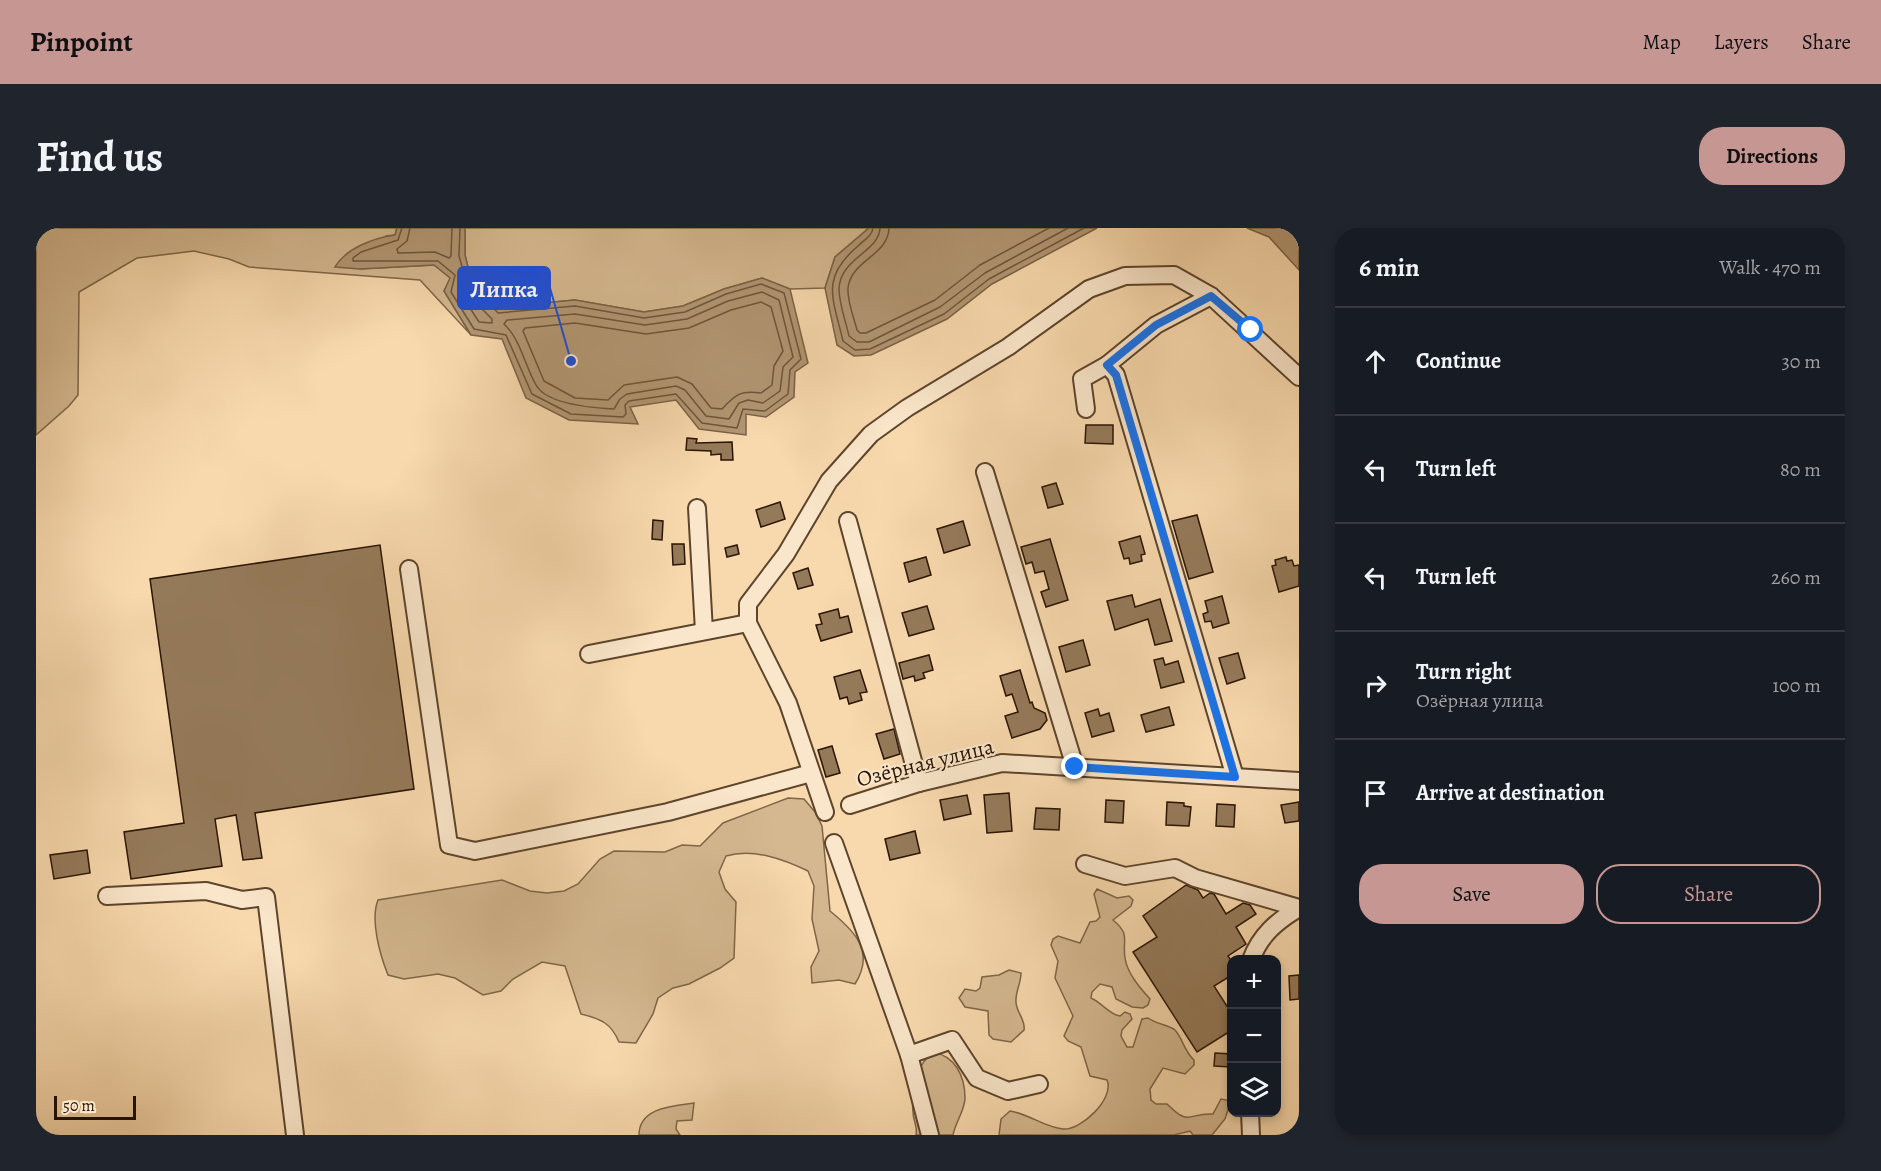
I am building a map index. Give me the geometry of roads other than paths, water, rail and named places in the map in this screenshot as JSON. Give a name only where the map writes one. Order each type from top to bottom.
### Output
[{"type":"street","points":[[825,812],[788,703],[748,623],[748,604],[786,554],[829,481],[871,435],[907,408],[1008,347],[1089,289],[1125,276],[1174,275],[1211,296],[1299,377]]},
{"type":"street","points":[[1086,409],[1082,379],[1107,365],[1156,325],[1211,296]]},
{"type":"street","points":[[1107,365],[1116,375],[1235,777]]},
{"type":"street","points":[[985,472],[1075,767]]},
{"type":"street","points":[[697,508],[704,631]]},
{"type":"street","points":[[848,521],[919,783]]},
{"type":"street","points":[[409,569],[449,845],[475,851],[668,812],[811,773]]},
{"type":"street","points":[[589,654],[748,623]]},
{"type":"street","name":"Озёрная улица","points":[[850,805],[919,783],[1002,763],[1299,781]]},
{"type":"street","points":[[834,843],[909,1055],[930,1135]]},
{"type":"street","points":[[1085,864],[1125,876],[1175,868],[1195,878],[1299,908]]},
{"type":"street","points":[[107,896],[206,891],[242,900],[266,897],[295,1135]]},
{"type":"street","points":[[1253,955],[1267,931],[1299,908]]},
{"type":"street","points":[[909,1055],[952,1040],[977,1078],[1008,1091],[1039,1084]]},
{"type":"street","points":[[1250,1117],[1251,1135]]},
{"type":"water","points":[[397,228],[465,228],[465,255],[470,275],[500,307],[575,300],[644,312],[683,306],[724,289],[762,278],[790,289],[808,363],[795,372],[794,397],[766,417],[746,414],[746,435],[699,429],[676,400],[630,407],[638,424],[569,420],[526,398],[502,339],[471,335],[444,291],[450,278],[434,265],[360,269],[335,267],[353,249],[370,241],[395,235]]},
{"type":"water","points":[[869,228],[1097,228],[992,284],[947,319],[871,355],[854,356],[837,345],[825,288],[835,257]]},
{"type":"water","points":[[1247,228],[1299,228],[1299,270],[1269,237]]},
{"type":"place","name":"Липка","points":[[571,361]]}]
